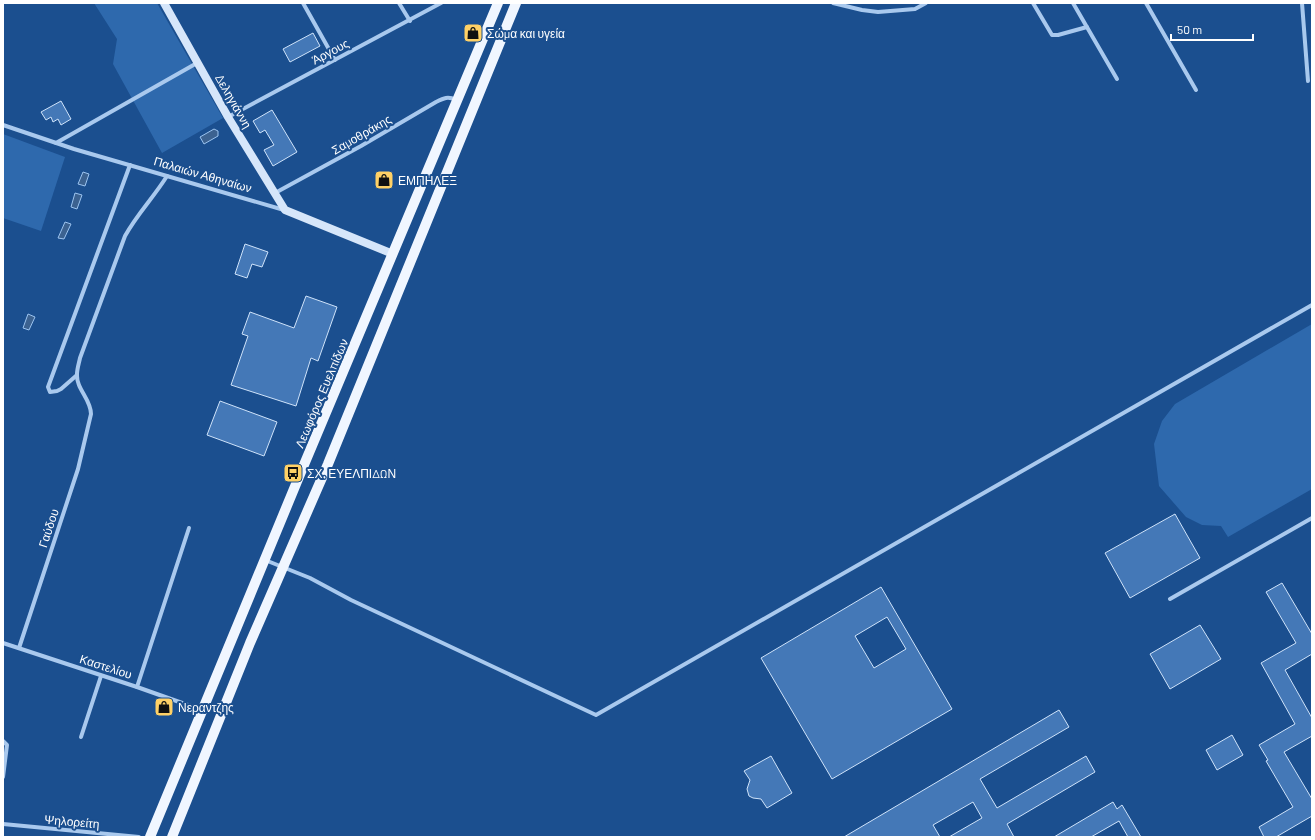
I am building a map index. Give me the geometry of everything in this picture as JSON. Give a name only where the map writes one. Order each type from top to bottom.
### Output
[{"type":"main road","points":[[172,837],[250,643],[331,457],[516,3]]},
{"type":"main road","name":"Λεωφόρος Ευελπίδων","points":[[150,837],[497,4]]},
{"type":"street","name":"Δεληγιάννη","points":[[164,3],[228,117],[285,210]]},
{"type":"street","points":[[303,3],[335,60]]},
{"type":"street","points":[[399,3],[410,20]]},
{"type":"street","name":"Άργους","points":[[228,117],[441,3]]},
{"type":"street","points":[[833,3],[878,12],[915,9],[926,3]]},
{"type":"street","points":[[1033,3],[1052,35],[1058,35],[1087,27]]},
{"type":"street","points":[[1073,3],[1117,79]]},
{"type":"street","points":[[1146,3],[1196,90]]},
{"type":"street","points":[[1302,3],[1308,81]]},
{"type":"street","points":[[56,144],[197,62]]},
{"type":"street","name":"Σαμοθράκης","points":[[275,194],[436,102],[446,97],[457,100]]},
{"type":"street","name":"Παλαιών Αθηναίων","points":[[3,125],[56,144],[285,210],[393,254]]},
{"type":"street","points":[[130,165],[48,387],[50,392],[57,391],[77,375],[80,358],[125,236],[134,219],[157,193],[167,176]]},
{"type":"street","points":[[265,560],[310,578],[351,600],[596,716],[1312,305]]},
{"type":"street","name":"Γαύδου","points":[[19,648],[78,469],[91,414],[91,408],[79,384],[77,375]]},
{"type":"street","points":[[1170,599],[1312,518]]},
{"type":"street","points":[[137,687],[189,528]]},
{"type":"street","name":"Καστελίου","points":[[3,643],[202,710]]},
{"type":"street","points":[[82,737],[101,676]]},
{"type":"street","points":[[3,741],[7,745],[3,778]]},
{"type":"street","name":"Ψηλορείτη","points":[[3,824],[139,837]]},
{"type":"shaded area","points":[[94,3],[157,3],[223,118],[162,153],[113,64],[117,39]]},
{"type":"shaded area","points":[[214,129],[218,131],[218,136],[204,144],[200,137]]},
{"type":"shaded area","points":[[3,134],[65,157],[41,231],[3,218]]},
{"type":"shaded area","points":[[83,172],[89,174],[85,186],[78,184]]},
{"type":"shaded area","points":[[75,193],[82,195],[77,209],[71,207]]},
{"type":"shaded area","points":[[65,222],[71,224],[64,239],[58,238]]},
{"type":"shaded area","points":[[28,314],[35,317],[29,330],[23,328]]},
{"type":"shaded area","points":[[1312,324],[1312,489],[1228,537],[1221,526],[1202,525],[1186,517],[1159,486],[1154,444],[1162,421],[1175,404]]},
{"type":"building","points":[[313,33],[320,46],[290,62],[283,49]]},
{"type":"building","points":[[61,101],[71,119],[61,125],[58,119],[53,122],[51,117],[46,120],[41,112]]},
{"type":"building","points":[[272,110],[297,152],[273,166],[264,150],[274,145],[265,130],[260,133],[253,121]]},
{"type":"building","points":[[245,244],[268,252],[262,267],[252,264],[247,278],[235,274]]},
{"type":"building","points":[[306,296],[337,307],[318,361],[311,358],[296,406],[231,385],[248,336],[242,334],[250,312],[294,328]]},
{"type":"building","points":[[220,401],[277,422],[264,456],[207,435]]},
{"type":"building","points":[[1175,514],[1200,558],[1130,598],[1105,553]]},
{"type":"building","points":[[1282,583],[1312,634],[1312,654],[1285,670],[1312,718],[1312,736],[1284,752],[1312,799],[1312,816],[1276,837],[1264,837],[1259,827],[1293,807],[1266,761],[1268,760],[1259,745],[1295,724],[1261,663],[1296,643],[1266,592]]},
{"type":"building","points":[[881,587],[952,709],[832,779],[761,658]],"holes":[[[887,617],[906,649],[874,668],[855,636]]]},
{"type":"building","points":[[1200,625],[1221,659],[1170,689],[1150,654]]},
{"type":"building","points":[[1059,710],[1069,727],[980,779],[997,808],[1086,756],[1095,772],[1007,824],[1014,837],[949,837],[982,818],[973,802],[933,825],[940,837],[844,837]]},
{"type":"building","points":[[1232,735],[1243,755],[1217,770],[1206,750]]},
{"type":"building","points":[[771,756],[792,793],[767,808],[761,799],[749,796],[747,789],[750,780],[744,771]]},
{"type":"building","points":[[1113,802],[1117,809],[1122,805],[1141,837],[1128,837],[1119,821],[1091,837],[1054,837]]},
{"type":"place","name":"Σώμα και υγεία","points":[[473,33]]},
{"type":"place","name":"ΕΜΠΗΛΕΞ","points":[[384,180]]},
{"type":"place","name":"ΣΧ. ΕΥΕΛΠΙΔΩΝ","points":[[293,473]]},
{"type":"place","name":"Νεραντζης","points":[[164,707]]}]
